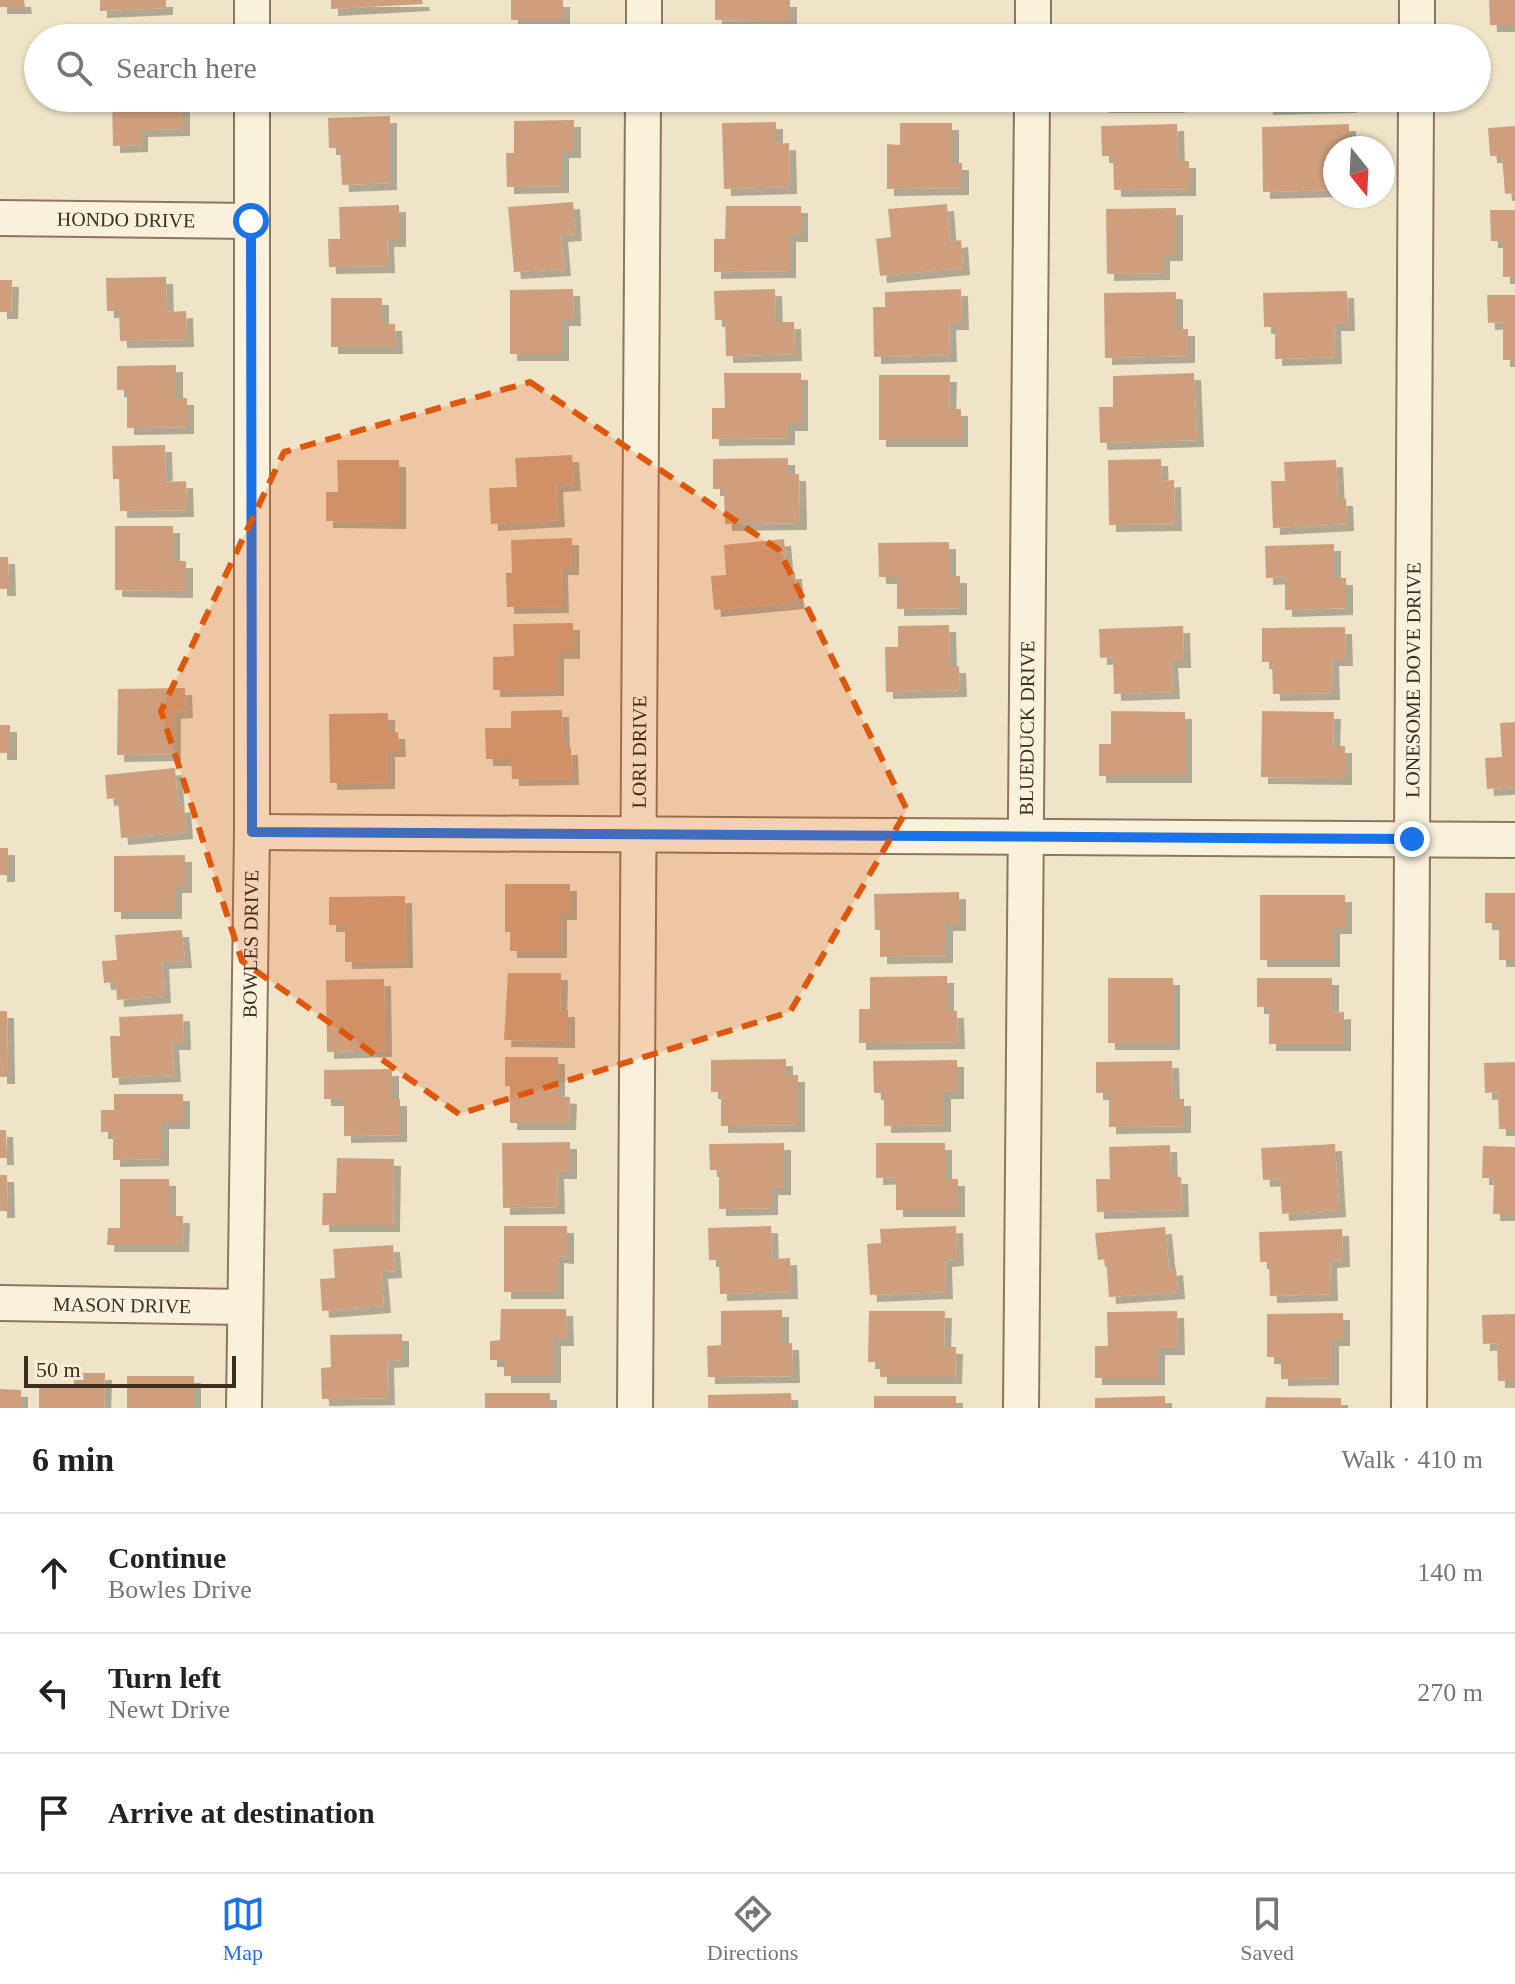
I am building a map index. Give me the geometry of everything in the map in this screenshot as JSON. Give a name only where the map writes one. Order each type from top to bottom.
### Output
[{"type":"street","points":[[252,0],[252,24]]},
{"type":"street","points":[[644,0],[644,24]]},
{"type":"street","points":[[1033,0],[1033,24]]},
{"type":"street","points":[[1417,0],[1417,24]]},
{"type":"street","name":"BOWLES DRIVE","points":[[244,1408],[252,832],[252,112]]},
{"type":"street","name":"LORI DRIVE","points":[[635,1408],[643,112]]},
{"type":"street","name":"BLUEDUCK DRIVE","points":[[1021,1408],[1032,112]]},
{"type":"street","name":"LONESOME DOVE DRIVE","points":[[1409,1408],[1416,112]]},
{"type":"street","name":"HONDO DRIVE","points":[[0,218],[251,221]]},
{"type":"street","points":[[252,832],[1515,840]]},
{"type":"street","name":"MASON DRIVE","points":[[0,1303],[244,1307]]},
{"type":"highlighted area","points":[[530,382],[779,550],[907,810],[790,1012],[459,1114],[242,961],[161,711],[284,452]]},
{"type":"building","points":[[0,0],[24,0],[25,7],[0,7]]},
{"type":"building","points":[[100,0],[166,0],[166,8],[100,11]]},
{"type":"building","points":[[331,0],[422,0],[423,4],[331,9]]},
{"type":"building","points":[[511,0],[563,0],[563,20],[511,20]]},
{"type":"building","points":[[715,0],[790,0],[790,21],[715,20]]},
{"type":"building","points":[[1489,0],[1515,0],[1515,25],[1490,24]]},
{"type":"building","points":[[112,112],[183,112],[183,129],[141,130],[141,145],[113,146]]},
{"type":"building","points":[[390,116],[390,183],[342,185],[340,148],[329,148],[328,118]]},
{"type":"building","points":[[574,120],[574,151],[562,151],[562,186],[507,187],[506,153],[514,153],[514,121]]},
{"type":"building","points":[[776,122],[776,144],[789,143],[790,187],[724,189],[722,123]]},
{"type":"building","points":[[900,123],[952,123],[952,163],[962,163],[962,188],[887,189],[887,144],[900,145]]},
{"type":"building","points":[[1177,124],[1178,161],[1189,161],[1189,189],[1114,190],[1113,156],[1102,156],[1101,126]]},
{"type":"building","points":[[1349,124],[1349,136],[1323,136],[1323,190],[1263,192],[1262,127]]},
{"type":"building","points":[[1515,126],[1515,193],[1505,194],[1502,156],[1490,156],[1488,128]]},
{"type":"building","points":[[573,202],[575,234],[561,235],[564,269],[514,272],[508,207]]},
{"type":"building","points":[[947,204],[950,242],[961,240],[963,268],[880,276],[876,239],[891,237],[888,209]]},
{"type":"building","points":[[399,205],[399,240],[387,240],[388,266],[329,267],[328,239],[340,239],[339,207]]},
{"type":"building","points":[[726,206],[801,206],[801,235],[789,235],[789,271],[714,272],[714,239],[725,239]]},
{"type":"building","points":[[1176,208],[1176,254],[1163,254],[1163,273],[1107,274],[1106,209]]},
{"type":"building","points":[[1490,210],[1515,210],[1515,277],[1503,277],[1503,241],[1491,241]]},
{"type":"building","points":[[166,277],[167,312],[186,311],[187,340],[120,341],[119,311],[107,311],[106,278]]},
{"type":"building","points":[[0,280],[12,280],[11,312],[0,312]]},
{"type":"building","points":[[573,289],[574,319],[562,319],[562,354],[510,354],[510,290]]},
{"type":"building","points":[[775,289],[776,322],[794,322],[795,354],[726,356],[725,320],[715,320],[714,291]]},
{"type":"building","points":[[961,289],[962,323],[949,323],[950,355],[874,357],[873,307],[885,307],[885,292]]},
{"type":"building","points":[[1347,291],[1348,324],[1334,324],[1335,357],[1275,359],[1275,327],[1264,327],[1263,293]]},
{"type":"building","points":[[1176,292],[1176,329],[1188,329],[1188,356],[1105,358],[1104,293]]},
{"type":"building","points":[[1487,295],[1515,295],[1515,360],[1503,360],[1503,322],[1488,323]]},
{"type":"building","points":[[331,298],[382,298],[382,324],[395,324],[396,347],[331,347]]},
{"type":"building","points":[[176,365],[176,398],[187,398],[187,427],[127,428],[127,390],[117,390],[117,366]]},
{"type":"building","points":[[724,373],[801,373],[801,424],[788,424],[788,438],[712,439],[712,408],[725,408]]},
{"type":"building","points":[[1194,373],[1197,440],[1100,443],[1099,407],[1113,407],[1113,376]]},
{"type":"building","points":[[879,375],[950,375],[949,409],[961,409],[961,440],[879,440]]},
{"type":"building","points":[[165,445],[166,482],[186,481],[187,510],[120,511],[119,479],[113,479],[112,446]]},
{"type":"building","points":[[572,455],[574,484],[556,485],[558,520],[491,524],[489,488],[517,487],[515,458]]},
{"type":"building","points":[[788,458],[788,474],[799,474],[800,523],[725,524],[724,489],[713,489],[713,459]]},
{"type":"building","points":[[1161,459],[1162,481],[1174,480],[1175,524],[1109,525],[1108,460]]},
{"type":"building","points":[[337,460],[399,460],[399,522],[326,521],[326,492],[338,492]]},
{"type":"building","points":[[1336,460],[1338,499],[1346,499],[1347,524],[1273,528],[1271,481],[1285,481],[1284,462]]},
{"type":"building","points":[[115,526],[173,526],[173,561],[186,561],[186,591],[115,590]]},
{"type":"building","points":[[572,538],[572,568],[561,568],[562,606],[507,607],[506,573],[512,573],[511,540]]},
{"type":"building","points":[[784,539],[787,572],[795,572],[797,602],[714,610],[711,576],[726,575],[724,545]]},
{"type":"building","points":[[949,542],[949,576],[960,576],[960,608],[897,609],[897,577],[879,577],[878,543]]},
{"type":"building","points":[[1334,544],[1334,578],[1346,578],[1346,608],[1285,610],[1285,577],[1266,578],[1265,546]]},
{"type":"building","points":[[0,557],[8,557],[9,589],[0,589]]},
{"type":"building","points":[[573,623],[573,652],[557,652],[557,689],[493,690],[493,657],[514,656],[513,624]]},
{"type":"building","points":[[949,625],[950,666],[959,666],[960,690],[886,692],[885,647],[898,647],[898,626]]},
{"type":"building","points":[[1183,626],[1184,661],[1171,661],[1173,692],[1114,694],[1113,657],[1100,658],[1099,629]]},
{"type":"building","points":[[1345,627],[1346,659],[1332,659],[1333,693],[1273,694],[1272,662],[1262,662],[1262,628]]},
{"type":"building","points":[[185,688],[186,711],[174,712],[174,754],[117,755],[118,689]]},
{"type":"building","points":[[562,710],[563,748],[571,748],[572,778],[512,779],[511,759],[486,759],[485,728],[511,728],[511,711]]},
{"type":"building","points":[[1111,711],[1185,712],[1185,776],[1099,776],[1099,744],[1111,744]]},
{"type":"building","points":[[1262,711],[1334,712],[1333,746],[1345,746],[1345,778],[1261,777]]},
{"type":"building","points":[[388,713],[388,732],[398,732],[399,750],[388,750],[388,782],[330,783],[329,714]]},
{"type":"building","points":[[1515,722],[1515,787],[1487,789],[1485,758],[1502,757],[1500,723]]},
{"type":"building","points":[[0,725],[10,725],[10,753],[0,753]]},
{"type":"building","points":[[175,768],[178,806],[184,805],[186,832],[121,838],[118,798],[107,799],[105,775]]},
{"type":"building","points":[[0,848],[8,848],[8,875],[0,875]]},
{"type":"building","points":[[185,855],[185,886],[175,886],[175,912],[114,912],[114,856]]},
{"type":"building","points":[[505,884],[570,884],[570,913],[560,913],[560,951],[510,951],[510,932],[505,932]]},
{"type":"building","points":[[959,892],[959,924],[946,924],[946,956],[880,957],[880,930],[875,930],[874,894]]},
{"type":"building","points":[[1485,893],[1515,893],[1515,960],[1499,960],[1499,923],[1485,923]]},
{"type":"building","points":[[1260,895],[1345,895],[1345,927],[1333,927],[1333,960],[1260,960]]},
{"type":"building","points":[[405,896],[406,961],[345,962],[345,925],[329,925],[329,897]]},
{"type":"building","points":[[182,930],[185,961],[162,962],[164,996],[117,1000],[116,982],[104,983],[102,961],[117,960],[115,935]]},
{"type":"building","points":[[508,973],[561,973],[560,1010],[568,1010],[568,1041],[504,1040]]},
{"type":"building","points":[[947,976],[947,1011],[957,1011],[958,1042],[859,1043],[859,1009],[870,1009],[870,977]]},
{"type":"building","points":[[1108,978],[1173,978],[1173,1043],[1108,1043]]},
{"type":"building","points":[[1257,978],[1332,978],[1332,1013],[1344,1012],[1344,1044],[1269,1044],[1269,1007],[1257,1007]]},
{"type":"building","points":[[384,979],[385,1050],[327,1052],[326,980]]},
{"type":"building","points":[[0,1011],[7,1011],[8,1077],[0,1077]]},
{"type":"building","points":[[183,1014],[184,1043],[172,1043],[174,1075],[112,1078],[110,1036],[120,1036],[119,1017]]},
{"type":"building","points":[[505,1057],[558,1057],[558,1096],[570,1097],[569,1123],[510,1123],[510,1086],[505,1086]]},
{"type":"building","points":[[786,1059],[786,1075],[798,1075],[798,1125],[721,1126],[721,1092],[711,1092],[711,1060]]},
{"type":"building","points":[[957,1060],[957,1092],[944,1092],[944,1125],[884,1126],[884,1093],[874,1093],[873,1061]]},
{"type":"building","points":[[1172,1061],[1173,1099],[1184,1099],[1184,1126],[1109,1127],[1109,1093],[1096,1093],[1096,1062]]},
{"type":"building","points":[[1515,1062],[1515,1129],[1499,1129],[1498,1092],[1485,1093],[1484,1063]]},
{"type":"building","points":[[392,1069],[392,1099],[400,1099],[400,1135],[344,1136],[344,1099],[324,1099],[324,1070]]},
{"type":"building","points":[[114,1094],[183,1094],[183,1122],[162,1122],[162,1159],[113,1160],[113,1132],[101,1132],[101,1110],[114,1110]]},
{"type":"building","points":[[0,1130],[6,1130],[7,1158],[0,1158]]},
{"type":"building","points":[[570,1142],[570,1172],[557,1172],[558,1207],[503,1208],[502,1143]]},
{"type":"building","points":[[784,1143],[784,1188],[771,1188],[771,1208],[719,1209],[719,1170],[710,1170],[709,1144]]},
{"type":"building","points":[[876,1143],[945,1143],[945,1179],[958,1179],[958,1210],[896,1210],[896,1177],[876,1178]]},
{"type":"building","points":[[1335,1144],[1339,1210],[1282,1214],[1280,1179],[1263,1180],[1261,1148]]},
{"type":"building","points":[[1170,1145],[1171,1177],[1181,1177],[1182,1210],[1097,1212],[1096,1179],[1110,1179],[1109,1147]]},
{"type":"building","points":[[1483,1146],[1515,1147],[1515,1214],[1493,1214],[1494,1178],[1482,1178]]},
{"type":"building","points":[[337,1158],[394,1159],[393,1225],[322,1225],[323,1193],[336,1193]]},
{"type":"building","points":[[0,1175],[7,1175],[8,1211],[0,1211]]},
{"type":"building","points":[[120,1179],[169,1179],[169,1216],[183,1216],[182,1245],[107,1245],[108,1228],[120,1228]]},
{"type":"building","points":[[504,1226],[567,1226],[567,1257],[557,1256],[557,1292],[504,1292]]},
{"type":"building","points":[[771,1226],[772,1259],[790,1258],[791,1292],[720,1294],[719,1260],[709,1260],[708,1228]]},
{"type":"building","points":[[956,1226],[957,1259],[945,1260],[946,1292],[870,1295],[867,1244],[881,1243],[880,1229]]},
{"type":"building","points":[[1165,1227],[1169,1269],[1176,1268],[1178,1292],[1109,1297],[1106,1259],[1098,1260],[1095,1233]]},
{"type":"building","points":[[1342,1229],[1343,1260],[1330,1261],[1331,1294],[1270,1296],[1269,1262],[1260,1262],[1259,1232]]},
{"type":"building","points":[[393,1245],[395,1271],[381,1272],[384,1306],[322,1311],[320,1279],[335,1278],[333,1249]]},
{"type":"building","points":[[501,1309],[566,1309],[567,1339],[554,1339],[554,1376],[504,1376],[504,1360],[490,1360],[490,1341],[500,1340]]},
{"type":"building","points":[[782,1310],[782,1343],[792,1343],[793,1376],[708,1377],[707,1346],[721,1345],[721,1311]]},
{"type":"building","points":[[869,1311],[945,1311],[944,1347],[956,1347],[955,1377],[880,1377],[880,1362],[868,1362]]},
{"type":"building","points":[[1177,1311],[1178,1348],[1158,1348],[1158,1378],[1095,1378],[1095,1346],[1108,1346],[1107,1312]]},
{"type":"building","points":[[1343,1313],[1343,1339],[1332,1339],[1332,1378],[1281,1379],[1281,1357],[1267,1357],[1267,1314]]},
{"type":"building","points":[[1515,1314],[1515,1381],[1498,1381],[1497,1343],[1483,1344],[1482,1315]]},
{"type":"building","points":[[402,1334],[402,1360],[387,1361],[388,1398],[322,1399],[321,1368],[331,1367],[330,1335]]},
{"type":"building","points":[[74,1373],[105,1373],[104,1408],[39,1408],[39,1385],[74,1385]]},
{"type":"building","points":[[127,1376],[194,1376],[194,1408],[127,1408]]},
{"type":"building","points":[[0,1389],[21,1390],[21,1408],[0,1408]]},
{"type":"building","points":[[485,1393],[550,1393],[550,1408],[485,1408]]},
{"type":"building","points":[[791,1393],[792,1408],[708,1408],[708,1395]]},
{"type":"building","points":[[874,1396],[956,1396],[956,1408],[874,1408]]},
{"type":"building","points":[[1165,1396],[1165,1408],[1095,1408],[1095,1398]]},
{"type":"building","points":[[1266,1397],[1341,1398],[1341,1408],[1265,1408]]},
{"type":"route","points":[[251,221],[252,832],[1412,839]]}]
